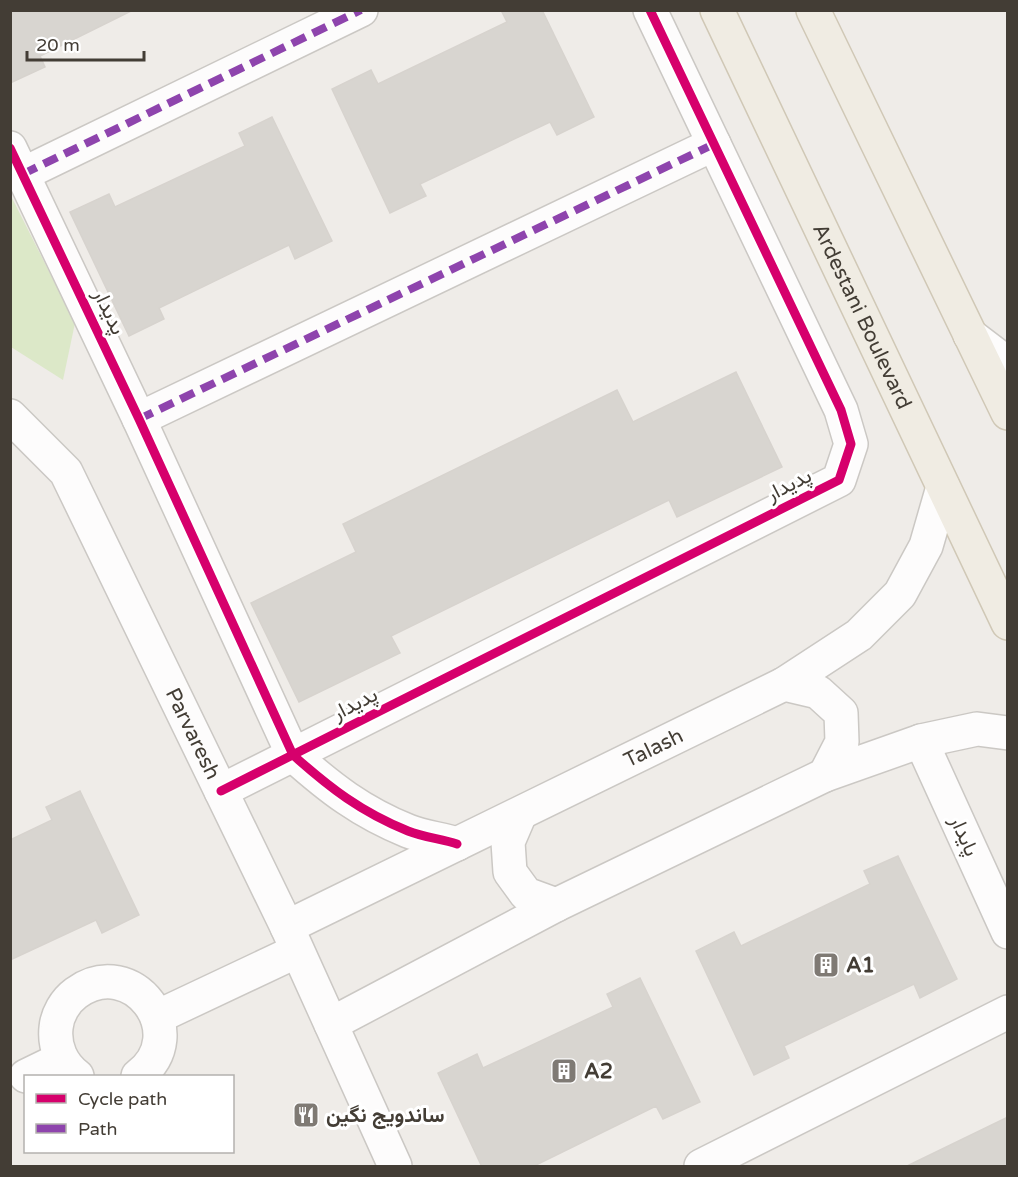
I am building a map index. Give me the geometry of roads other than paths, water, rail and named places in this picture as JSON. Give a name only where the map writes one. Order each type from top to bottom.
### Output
[{"type":"main road","name":"Ardestani Boulevard","points":[[717,10],[1008,623]]},
{"type":"main road","points":[[813,10],[1008,412]]},
{"type":"street","points":[[17,161],[361,10]]},
{"type":"street","name":"پدیدار","points":[[293,755],[839,480],[851,444],[841,410],[650,10]]},
{"type":"street","points":[[139,419],[714,144]]},
{"type":"street","name":"پدیدار","points":[[17,161],[139,419],[293,755],[326,785],[361,809],[409,831],[457,843]]},
{"type":"street","points":[[970,334],[1008,364]]},
{"type":"street","name":"Parvaresh","points":[[10,416],[66,472],[292,939],[395,1167]]},
{"type":"street","name":"Talash","points":[[157,1017],[457,843],[784,684],[859,635],[900,594],[926,546],[943,486]]},
{"type":"street","points":[[784,684],[818,692],[841,712],[842,742],[825,775]]},
{"type":"street","points":[[331,1024],[556,905],[825,775],[921,741],[977,729],[1008,733]]},
{"type":"street","name":"پایدار","points":[[921,741],[1008,932]]},
{"type":"street","points":[[221,791],[293,755]]},
{"type":"street","points":[[520,814],[508,842],[510,872],[526,894],[556,905]]},
{"type":"street","points":[[36,1075],[69,1068],[56,1043],[56,1027],[61,1011],[70,998],[84,988],[99,982],[116,982],[131,987],[145,997],[160,1026],[160,1042],[155,1058],[140,1075]]},
{"type":"street","points":[[701,1167],[1008,1012]]},
{"type":"street","points":[[10,1085],[24,1078]]},
{"type":"place","name":"A1","points":[[826,965]]},
{"type":"place","name":"A2","points":[[564,1071]]},
{"type":"place","name":"ساندویج نگین","points":[[306,1115]]}]
